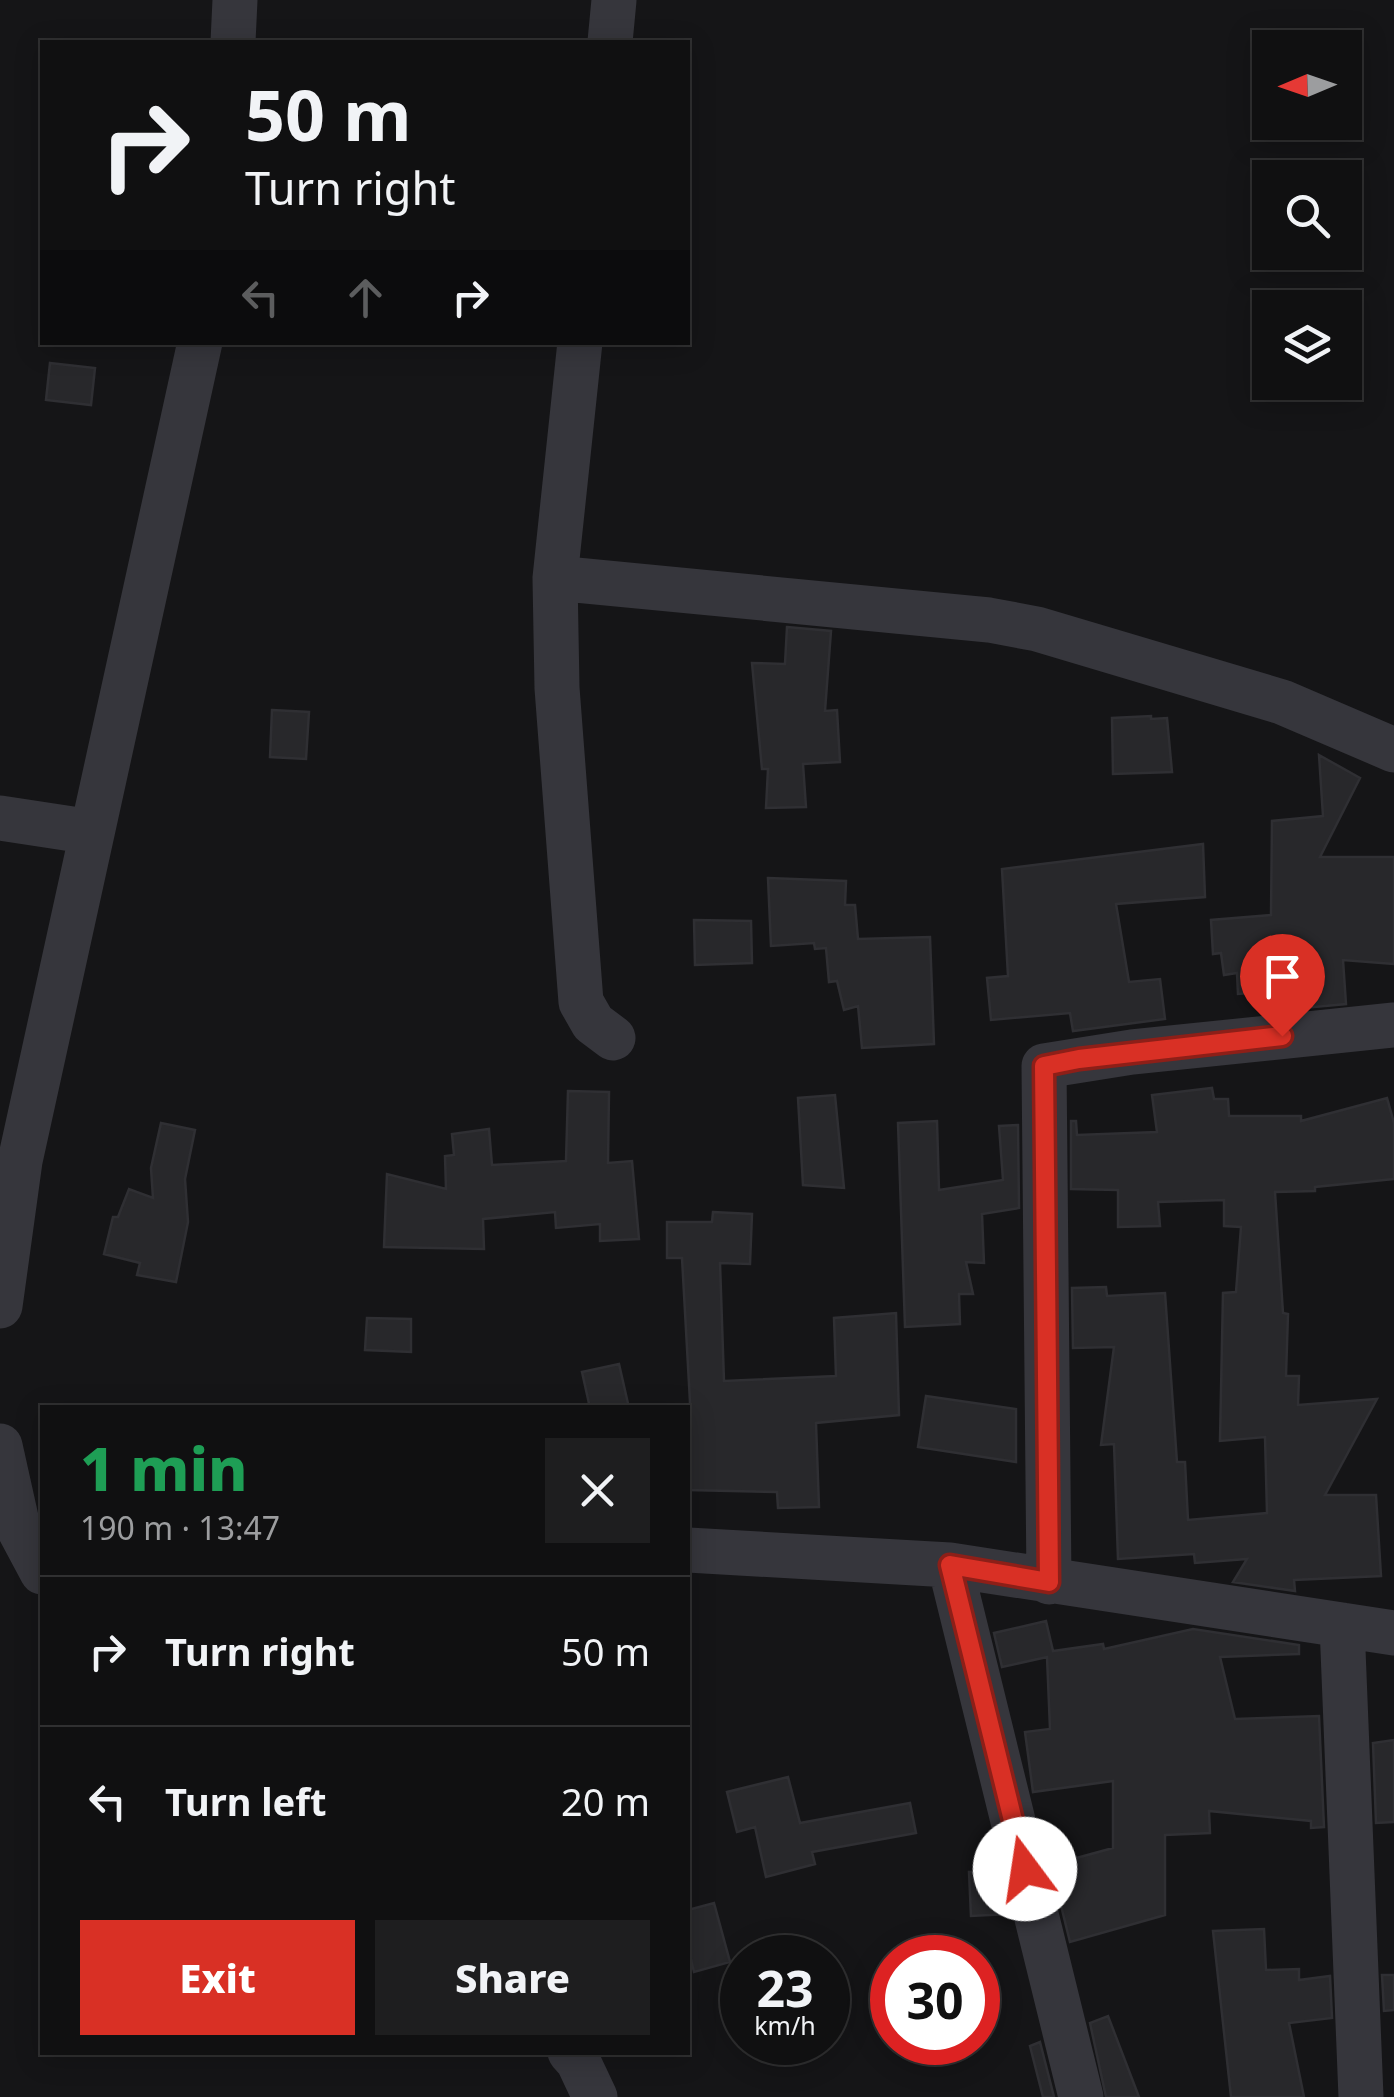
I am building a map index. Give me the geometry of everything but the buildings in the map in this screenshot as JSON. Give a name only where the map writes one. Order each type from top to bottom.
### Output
[{"type":"street","points":[[233,40],[235,0]]},
{"type":"street","points":[[610,40],[614,0]]},
{"type":"street","points":[[0,1306],[10,1159],[92,832],[199,345]]},
{"type":"street","points":[[580,345],[556,578],[558,706],[580,1002],[593,1024],[613,1038]]},
{"type":"street","points":[[556,578],[989,620],[1036,629],[1282,702],[1394,750]]},
{"type":"street","points":[[0,818],[92,832]]},
{"type":"street","points":[[1049,1582],[1044,1066],[1114,1054],[1394,1024]]},
{"type":"street","points":[[0,1446],[18,1527],[40,1568]]},
{"type":"street","points":[[690,1550],[950,1565],[1394,1633]]},
{"type":"street","points":[[950,1565],[1081,2097]]},
{"type":"street","points":[[1342,1625],[1361,2097]]},
{"type":"street","points":[[573,2055],[595,2097]]},
{"type":"route","points":[[1025,1869],[950,1565],[1049,1582],[1044,1066],[1282,1036]]}]
